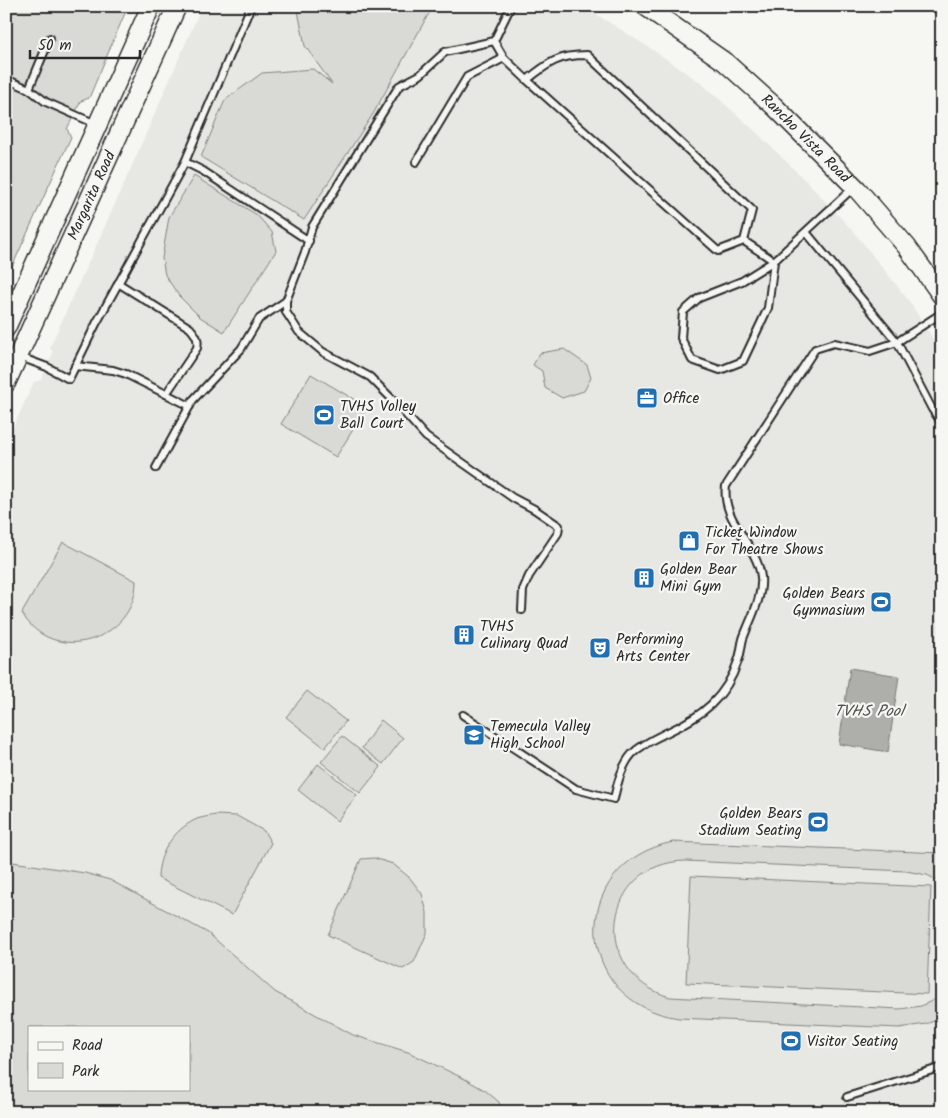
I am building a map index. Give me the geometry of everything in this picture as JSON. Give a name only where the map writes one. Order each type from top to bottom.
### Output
[{"type":"main road","name":"Margarita Road","points":[[6,328],[151,6]]},
{"type":"main road","name":"Margarita Road","points":[[6,383],[177,6]]},
{"type":"main road","name":"Rancho Vista Road","points":[[645,6],[725,62],[774,106],[854,186],[907,247],[942,296]]},
{"type":"street","points":[[938,6],[942,8]]},
{"type":"lane","points":[[18,356],[47,367],[68,379],[184,162],[251,6]]},
{"type":"lane","points":[[494,41],[511,6]]},
{"type":"lane","points":[[29,89],[50,38]]},
{"type":"lane","points":[[494,41],[504,58],[527,80],[718,251],[744,241]]},
{"type":"lane","points":[[494,41],[445,52],[420,75],[399,86],[312,226],[309,241],[286,302],[286,312],[299,332],[323,352],[370,377],[426,437],[513,498],[534,509],[559,526],[554,539],[529,576],[523,590],[522,610]]},
{"type":"lane","points":[[527,80],[547,64],[568,55],[587,55],[752,210],[744,241]]},
{"type":"lane","points":[[416,162],[467,77],[504,58]]},
{"type":"lane","points":[[6,79],[29,89],[46,102],[98,125]]},
{"type":"lane","points":[[184,162],[203,171],[309,241]]},
{"type":"lane","points":[[774,261],[768,308],[742,361],[720,370],[692,360],[681,338],[683,312],[699,298],[742,281],[774,261],[854,186]]},
{"type":"lane","points":[[806,232],[897,342],[932,409],[942,423]]},
{"type":"lane","points":[[744,241],[774,261]]},
{"type":"lane","points":[[118,283],[190,328],[196,336],[197,348],[166,394]]},
{"type":"lane","points":[[156,468],[193,400],[241,349],[259,318],[286,302]]},
{"type":"lane","points":[[463,714],[576,789],[614,799],[617,785],[632,754],[643,745],[687,722],[710,707],[720,695],[738,661],[743,640],[757,603],[761,578],[756,558],[729,510],[725,493],[726,486],[815,349],[834,344],[870,351],[897,342],[942,313]]},
{"type":"lane","points":[[75,366],[113,370],[126,374],[190,406]]},
{"type":"lane","points":[[847,1096],[942,1067]]},
{"type":"shaded area","name":"Temecula Valley High School","points":[[202,6],[583,6],[701,83],[754,130],[854,232],[909,301],[942,353],[942,1112],[6,1112],[6,443],[34,382],[41,380],[47,367],[53,353],[50,347]]},
{"type":"green space","points":[[6,6],[128,6],[89,98],[81,101],[67,129],[71,137],[6,280]]},
{"type":"green space","points":[[297,6],[433,6],[373,114],[304,220],[201,157],[225,100],[262,73],[313,69],[332,84],[305,46]]},
{"type":"green space","points":[[194,176],[257,215],[272,232],[276,251],[224,332],[200,317],[179,296],[165,275],[162,258],[169,217]]},
{"type":"green space","points":[[564,349],[587,365],[591,378],[584,391],[562,398],[545,388],[542,371],[533,365],[540,353]]},
{"type":"green space","name":"TVHS Volley Ball Court","points":[[311,374],[367,407],[336,457],[281,424]]},
{"type":"green space","points":[[63,542],[136,581],[132,602],[122,619],[108,632],[90,640],[71,642],[52,639],[36,630],[22,613]]},
{"type":"green space","points":[[307,691],[346,721],[325,748],[286,717]]},
{"type":"green space","points":[[381,720],[403,738],[383,764],[362,748]]},
{"type":"green space","points":[[342,736],[381,767],[360,793],[321,762]]},
{"type":"green space","points":[[318,764],[357,795],[337,821],[298,790]]},
{"type":"green space","points":[[216,815],[237,816],[264,831],[271,843],[232,915],[158,878],[164,851],[175,835],[197,819]]},
{"type":"green space","points":[[673,842],[942,853],[942,883],[927,875],[906,871],[686,861],[658,866],[637,879],[623,898],[616,921],[617,944],[627,966],[644,985],[670,997],[900,1009],[921,1006],[942,996],[942,1018],[926,1024],[899,1028],[679,1018],[643,1007],[618,987],[602,961],[596,932],[600,903],[614,876],[638,855]]},
{"type":"green space","points":[[374,858],[393,864],[410,878],[422,894],[427,912],[427,933],[414,962],[403,969],[328,935],[361,859]]},
{"type":"green space","points":[[6,861],[85,873],[110,880],[208,933],[275,992],[353,1035],[408,1052],[465,1079],[486,1091],[499,1102],[502,1112],[6,1112]]},
{"type":"green space","points":[[691,876],[931,887],[927,994],[686,983]]},
{"type":"water","name":"TVHS Pool","points":[[850,668],[899,676],[888,752],[839,744]]},
{"type":"place","name":"Office","points":[[647,398]]},
{"type":"place","name":"TVHS Volley Ball Court","points":[[324,415]]},
{"type":"place","name":"Ticket Window For Theatre Shows","points":[[689,541]]},
{"type":"place","name":"Golden Bear Mini Gym","points":[[644,578]]},
{"type":"place","name":"Golden Bears Gymnasium","points":[[881,602]]},
{"type":"place","name":"TVHS Culinary Quad","points":[[464,635]]},
{"type":"place","name":"Performing Arts Center","points":[[600,648]]},
{"type":"place","name":"Temecula Valley High School","points":[[474,735]]},
{"type":"place","name":"Golden Bears Stadium Seating","points":[[818,822]]},
{"type":"place","name":"Visitor Seating","points":[[791,1041]]}]
